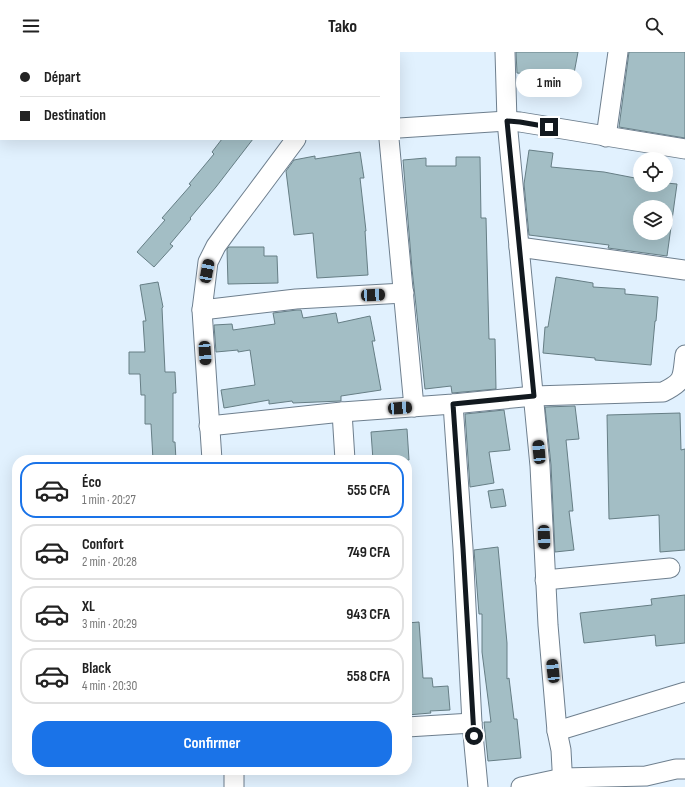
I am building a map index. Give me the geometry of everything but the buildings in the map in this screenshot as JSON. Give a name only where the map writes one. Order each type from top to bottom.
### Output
[{"type":"street","points":[[505,52],[507,121],[540,466],[545,580],[557,731],[562,750],[563,782]]},
{"type":"street","points":[[606,137],[618,52]]},
{"type":"street","points":[[400,128],[507,121],[685,149]]},
{"type":"street","points":[[212,455],[202,310],[208,262],[216,246],[295,140]]},
{"type":"street","points":[[389,140],[414,407]]},
{"type":"street","points":[[519,247],[685,270]]},
{"type":"street","points":[[202,310],[296,300],[404,293]]},
{"type":"street","points":[[209,426],[342,412],[453,404],[534,396],[663,392],[674,386],[682,379],[685,355]]},
{"type":"street","points":[[453,404],[463,548],[472,723],[478,787]]},
{"type":"street","points":[[342,412],[345,455]]},
{"type":"street","points":[[545,580],[670,568]]},
{"type":"street","points":[[557,731],[685,692]]},
{"type":"street","points":[[412,726],[472,723]]},
{"type":"street","points":[[521,787],[563,782],[646,776],[676,769],[685,769]]},
{"type":"street","points":[[234,775],[234,787]]},
{"type":"route","points":[[474,736],[453,404],[534,396],[507,121],[549,127]]}]
